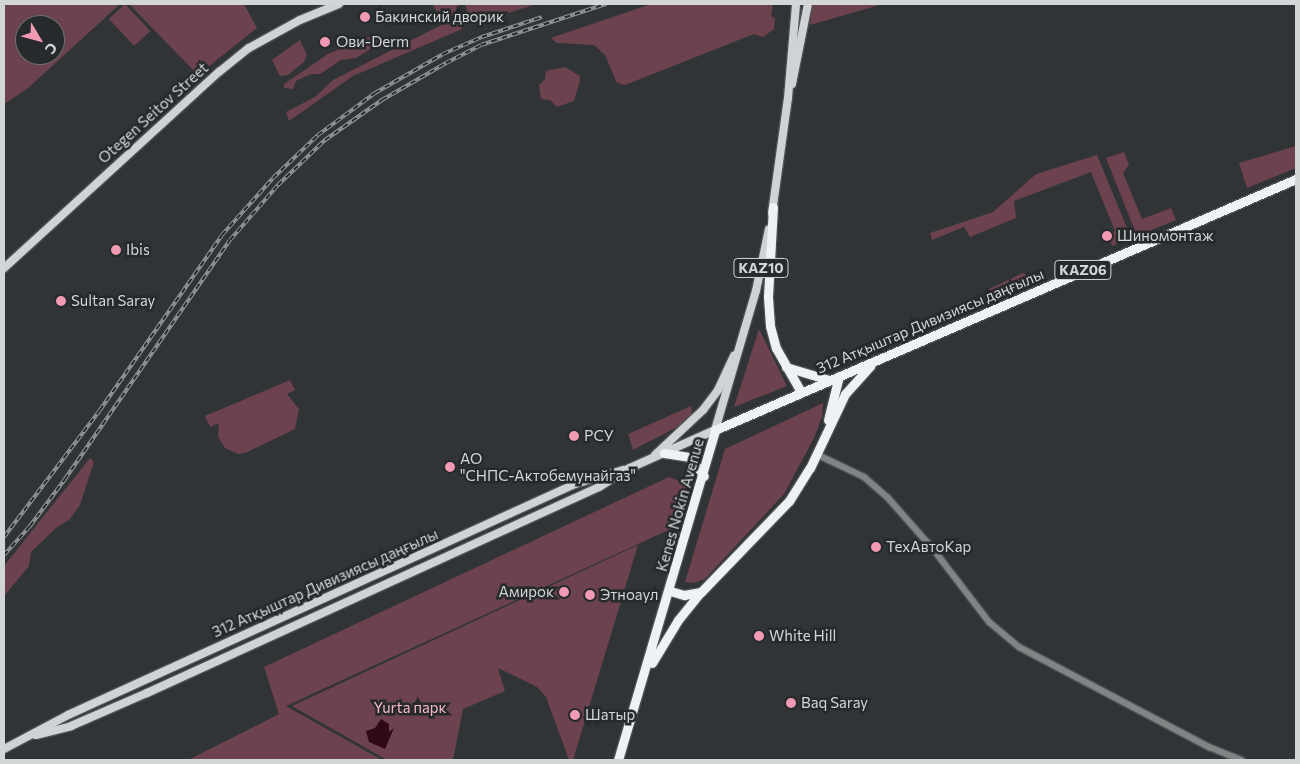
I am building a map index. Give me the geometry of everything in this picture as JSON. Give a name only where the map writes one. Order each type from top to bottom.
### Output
[{"type":"highway","name":"312 Атқыштар Дивизиясы даңғылы","points":[[716,430],[1296,179]]},
{"type":"highway","points":[[773,207],[768,297],[770,326],[786,367],[801,392]]},
{"type":"highway","points":[[643,678],[678,620],[701,592],[776,518],[816,454],[845,394],[872,364]]},
{"type":"highway","points":[[786,367],[828,380]]},
{"type":"highway","points":[[826,431],[839,376]]},
{"type":"highway","name":"Kenes Nokin Avenue","points":[[618,760],[670,591],[716,430]]},
{"type":"highway","points":[[664,453],[689,457],[704,476]]},
{"type":"highway","points":[[670,591],[684,595],[701,592]]},
{"type":"main road","name":"Otegen Seitov Street","points":[[4,268],[219,72],[249,48],[300,20],[339,4]]},
{"type":"main road","name":"KAZ10","points":[[716,430],[746,329],[773,207],[788,98],[796,4]]},
{"type":"main road","name":"KAZ10","points":[[788,98],[808,4]]},
{"type":"main road","points":[[648,460],[703,410],[718,390],[746,329]]},
{"type":"main road","name":"312 Атқыштар Дивизиясы даңғылы","points":[[36,735],[71,726],[197,670],[599,488],[630,468],[716,430]]},
{"type":"main road","name":"312 Атқыштар Дивизиясы даңғылы","points":[[4,749],[36,735],[68,715],[538,501],[595,476],[630,468]]},
{"type":"main road","points":[[538,501],[543,513]]},
{"type":"main road","points":[[468,533],[473,544]]},
{"type":"main road","points":[[192,659],[197,670]]},
{"type":"street","points":[[816,454],[849,468],[882,493],[911,521],[989,622],[1019,647],[1209,747],[1242,760]]},
{"type":"green space","points":[[4,4],[120,4],[65,54],[65,15],[15,15],[15,65],[53,65],[27,89],[4,104]]},
{"type":"green space","points":[[125,4],[150,31],[134,46],[109,19]]},
{"type":"green space","points":[[129,4],[244,4],[257,28],[198,75]]},
{"type":"green space","points":[[433,4],[460,4],[453,15],[440,20]]},
{"type":"green space","points":[[465,4],[536,4],[472,25]]},
{"type":"green space","points":[[651,4],[773,4],[771,16],[775,18],[774,29],[763,37],[754,34],[625,85],[617,83],[605,55],[594,45],[557,43],[551,38]]},
{"type":"green space","points":[[812,4],[883,4],[810,25]]},
{"type":"green space","points":[[457,17],[462,29],[353,76],[289,121],[286,112],[315,97],[333,80]]},
{"type":"green space","points":[[372,36],[378,39],[377,45],[356,58],[341,60],[320,74],[311,74],[296,81],[293,89],[284,88],[284,84],[328,54]]},
{"type":"green space","points":[[300,40],[307,55],[304,62],[288,75],[280,76],[272,60]]},
{"type":"green space","points":[[565,67],[580,76],[580,80],[574,101],[557,107],[550,100],[541,99],[539,85],[545,79],[546,71]]},
{"type":"green space","points":[[1296,146],[1296,168],[1247,188],[1239,163]]},
{"type":"green space","points":[[1124,152],[1129,165],[1123,173],[1142,219],[1171,208],[1176,220],[1137,236],[1106,158]]},
{"type":"green space","points":[[1097,155],[1131,238],[1112,246],[1108,235],[1115,231],[1091,172],[1014,201],[1016,218],[970,237],[964,227],[932,240],[930,233],[993,212],[1036,174]]},
{"type":"green space","points":[[1023,273],[1037,278],[980,302],[987,290]]},
{"type":"green space","points":[[759,329],[787,386],[734,407]]},
{"type":"green space","points":[[290,380],[295,390],[287,394],[299,409],[295,429],[245,453],[238,454],[225,448],[218,437],[219,423],[210,427],[205,416]]},
{"type":"green space","points":[[823,403],[822,417],[814,438],[784,494],[705,579],[694,583],[685,582],[725,449]]},
{"type":"green space","points":[[691,406],[692,414],[681,425],[633,450],[628,434]]},
{"type":"green space","points":[[90,458],[94,462],[80,505],[69,520],[57,527],[31,552],[29,566],[4,596],[4,566]]},
{"type":"green space","points":[[669,477],[687,484],[675,527],[286,706],[382,760],[188,760],[279,714],[264,667]]},
{"type":"green space","name":"Yurta парк","points":[[638,545],[573,760],[569,760],[546,697],[537,687],[498,668],[505,691],[463,709],[453,760],[387,760],[292,706]]},
{"type":"shaded area","points":[[381,719],[389,724],[389,732],[394,728],[385,749],[369,742],[366,731],[375,728]]},
{"type":"railway","points":[[4,555],[30,526],[65,479],[230,240],[278,185],[325,140],[382,100],[481,45],[606,4]]},
{"type":"railway","points":[[4,537],[100,410],[222,235],[273,178],[318,135],[375,93],[443,54],[482,37],[542,17]]},
{"type":"place","name":"Бакинский дворик","points":[[365,17]]},
{"type":"place","name":"Ови-Derm","points":[[325,42]]},
{"type":"place","name":"Шиномонтаж","points":[[1107,236]]},
{"type":"place","name":"Ibis","points":[[116,250]]},
{"type":"place","name":"Sultan Saray","points":[[61,301]]},
{"type":"place","name":"РСУ","points":[[574,436]]},
{"type":"place","name":"АО \"СНПС-Актобемунайгаз\"","points":[[450,467]]},
{"type":"place","name":"ТехАвтоКар","points":[[876,547]]},
{"type":"place","name":"Амирок","points":[[564,592]]},
{"type":"place","name":"Этноаул","points":[[590,595]]},
{"type":"place","name":"White Hill","points":[[759,636]]},
{"type":"place","name":"Baq Saray","points":[[791,703]]},
{"type":"place","name":"Шатыр","points":[[575,715]]}]
